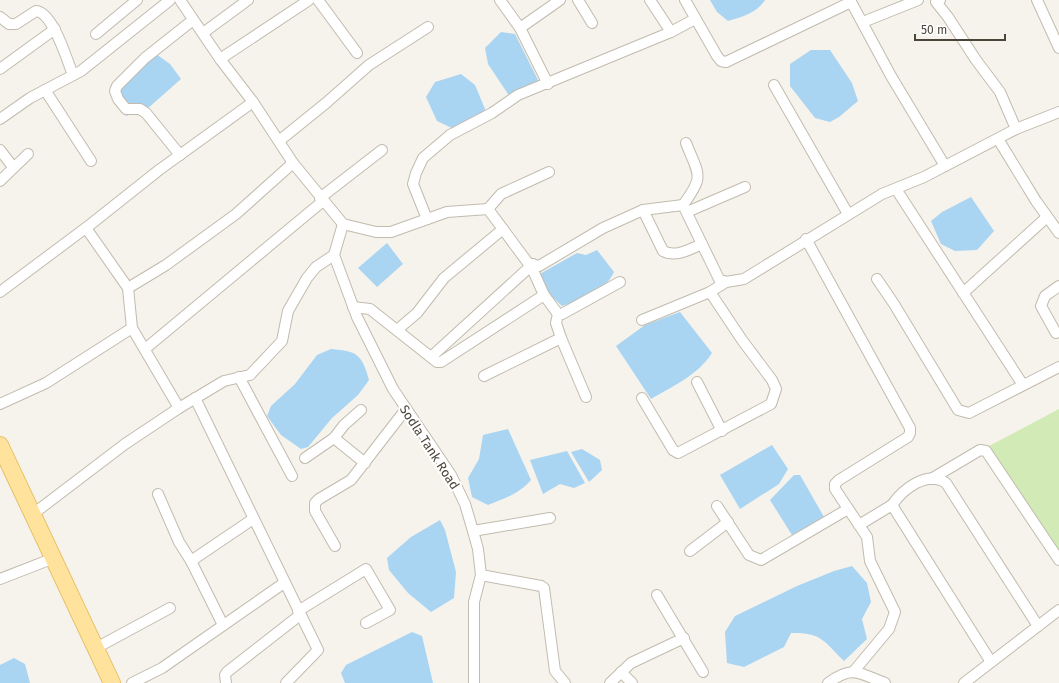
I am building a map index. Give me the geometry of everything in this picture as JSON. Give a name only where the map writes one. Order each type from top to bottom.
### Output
[{"type":"main road","points":[[0,445],[112,683]]},
{"type":"street","points":[[96,34],[137,0]]},
{"type":"street","points":[[0,119],[30,98],[91,64],[170,0]]},
{"type":"street","points":[[203,33],[248,0]]},
{"type":"street","points":[[220,59],[309,0]]},
{"type":"street","points":[[318,0],[358,53]]},
{"type":"street","points":[[500,0],[520,28],[548,84]]},
{"type":"street","points":[[520,28],[560,0]]},
{"type":"street","points":[[578,0],[592,24]]},
{"type":"street","points":[[650,0],[671,32]]},
{"type":"street","points":[[685,0],[717,56],[721,61],[726,62],[851,1],[891,76],[945,166]]},
{"type":"street","points":[[863,22],[918,0]]},
{"type":"street","points":[[1037,0],[1059,48]]},
{"type":"street","points":[[182,1],[193,20],[220,59],[253,102],[294,163],[343,224],[376,232],[391,232],[447,212],[488,209],[501,194],[549,172]]},
{"type":"street","points":[[936,1],[976,60],[1000,92],[1016,129]]},
{"type":"street","points":[[0,17],[9,24],[16,24],[36,11],[44,14],[55,29],[73,75]]},
{"type":"street","points":[[427,219],[413,184],[416,173],[423,158],[450,135],[492,113],[518,95],[548,84],[671,32],[695,19]]},
{"type":"street","points":[[180,155],[146,113],[140,109],[126,109],[118,99],[115,91],[117,86],[145,58],[193,20]]},
{"type":"street","points":[[279,141],[326,103],[369,65],[428,27]]},
{"type":"street","points":[[0,69],[55,29]]},
{"type":"street","points":[[774,85],[848,214]]},
{"type":"street","points":[[45,90],[91,161]]},
{"type":"street","points":[[0,292],[86,228],[128,194],[253,102]]},
{"type":"street","points":[[642,320],[710,292],[726,282],[744,278],[882,194],[945,166],[1016,129],[1058,114]]},
{"type":"street","points":[[998,139],[1047,217],[1059,233]]},
{"type":"street","points":[[685,209],[698,181],[698,175],[686,143]]},
{"type":"street","points":[[0,150],[12,167]]},
{"type":"street","points":[[145,349],[382,150]]},
{"type":"street","points":[[0,181],[12,167],[28,154]]},
{"type":"street","points":[[128,288],[166,265],[236,214],[294,163]]},
{"type":"street","points":[[532,265],[539,266],[603,228],[643,210],[685,209],[745,187]]},
{"type":"street","points":[[896,189],[1023,385]]},
{"type":"street","points":[[488,209],[502,229],[532,265],[544,295],[558,314],[556,323],[560,338],[586,397]]},
{"type":"street","points":[[685,209],[719,279],[726,282]]},
{"type":"street","points":[[643,210],[664,251],[670,255],[678,254],[702,244]]},
{"type":"street","points":[[963,293],[1047,217]]},
{"type":"street","points":[[33,514],[125,444],[194,398],[224,381],[250,375],[282,341],[288,311],[300,289],[316,267],[334,255],[343,224]]},
{"type":"street","points":[[86,228],[128,288],[132,328],[179,408]]},
{"type":"street","points":[[397,330],[421,308],[444,278],[502,229]]},
{"type":"street","points":[[806,239],[910,432],[908,437],[838,480],[835,484],[835,489],[867,538],[870,561],[894,612],[889,629],[854,671]]},
{"type":"street","name":"Sodla Tank Road","points":[[334,255],[353,307],[384,372],[406,409],[451,475],[465,504],[478,549],[481,575],[474,602],[474,683]]},
{"type":"street","points":[[431,357],[532,265]]},
{"type":"street","points":[[876,279],[894,304],[958,410],[969,413],[1059,367]]},
{"type":"street","points":[[558,314],[562,314],[620,282]]},
{"type":"street","points":[[1056,333],[1041,306],[1045,296],[1059,286]]},
{"type":"street","points":[[642,398],[673,450],[678,453],[771,404],[776,389],[772,380],[742,340],[710,292]]},
{"type":"street","points":[[353,307],[370,309],[437,362],[445,361],[544,295]]},
{"type":"street","points":[[0,404],[46,383],[132,328]]},
{"type":"street","points":[[484,376],[560,338]]},
{"type":"street","points":[[239,378],[292,476]]},
{"type":"street","points":[[697,382],[722,431]]},
{"type":"street","points":[[194,398],[318,650],[286,683]]},
{"type":"street","points":[[335,546],[315,511],[315,503],[319,499],[351,480],[406,409]]},
{"type":"street","points":[[305,458],[334,438],[344,425],[361,410]]},
{"type":"street","points":[[334,438],[365,463]]},
{"type":"street","points":[[859,525],[892,505],[906,489],[916,483],[931,479],[980,450],[986,451],[1059,560]]},
{"type":"street","points":[[931,479],[941,480],[946,483],[1038,626]]},
{"type":"street","points":[[158,494],[179,542],[191,561],[223,625]]},
{"type":"street","points":[[892,505],[991,662]]},
{"type":"street","points":[[717,506],[749,555],[761,560],[848,509]]},
{"type":"street","points":[[473,531],[550,518]]},
{"type":"street","points":[[191,561],[253,519]]},
{"type":"street","points":[[690,551],[728,522]]},
{"type":"street","points":[[0,579],[54,558]]},
{"type":"street","points":[[226,683],[225,675],[227,672],[299,613],[366,569],[390,610],[366,623]]},
{"type":"street","points":[[481,575],[541,586],[544,588],[555,671],[564,683]]},
{"type":"street","points":[[132,683],[162,668],[284,582]]},
{"type":"street","points":[[657,595],[703,672]]},
{"type":"street","points":[[96,648],[170,608]]},
{"type":"street","points":[[964,683],[1059,610]]},
{"type":"street","points":[[610,683],[621,672],[646,655],[684,638]]},
{"type":"street","points":[[828,683],[844,673],[854,671],[885,683]]},
{"type":"street","points":[[621,672],[632,683]]},
{"type":"green space","points":[[1059,409],[1059,552],[989,446]]},
{"type":"water","points":[[710,0],[765,0],[753,11],[744,16],[728,21],[717,12]]},
{"type":"water","points":[[501,32],[515,34],[541,86],[512,100],[488,64],[485,48]]},
{"type":"water","points":[[811,50],[830,50],[852,83],[858,101],[839,117],[830,122],[815,118],[790,86],[790,64]]},
{"type":"water","points":[[156,54],[170,64],[181,79],[147,109],[126,116],[113,99],[132,75]]},
{"type":"water","points":[[461,74],[475,85],[485,109],[481,118],[454,129],[437,121],[426,97],[435,82]]},
{"type":"water","points":[[971,197],[994,231],[977,250],[955,251],[941,244],[931,221],[942,212]]},
{"type":"water","points":[[387,243],[403,264],[377,287],[358,268]]},
{"type":"water","points":[[597,250],[614,272],[610,279],[599,290],[592,294],[578,301],[562,306],[547,292],[538,275],[577,253],[586,255]]},
{"type":"water","points":[[680,312],[712,353],[700,368],[676,385],[651,399],[616,346],[645,325]]},
{"type":"water","points":[[331,349],[347,351],[358,356],[364,365],[369,380],[358,395],[332,418],[308,447],[301,449],[281,435],[267,416],[271,406],[295,384],[317,355]]},
{"type":"water","points":[[508,429],[531,480],[517,492],[488,505],[472,497],[468,478],[479,459],[483,435]]},
{"type":"water","points":[[772,445],[788,469],[779,484],[740,509],[720,475]]},
{"type":"water","points":[[582,449],[600,460],[602,470],[589,482],[571,452]]},
{"type":"water","points":[[567,451],[585,483],[574,488],[560,484],[543,494],[530,460]]},
{"type":"water","points":[[794,475],[800,475],[824,517],[792,535],[770,500]]},
{"type":"water","points":[[440,520],[445,530],[456,572],[454,598],[431,612],[408,593],[389,570],[387,558],[411,537]]},
{"type":"water","points":[[852,566],[867,583],[871,602],[862,619],[867,639],[844,661],[826,643],[816,636],[791,633],[784,647],[744,667],[727,663],[725,632],[735,616],[797,586],[834,571]]},
{"type":"water","points":[[412,632],[422,636],[433,683],[345,683],[341,673],[346,665]]},
{"type":"water","points":[[14,658],[25,664],[30,683],[0,683],[0,665]]}]
